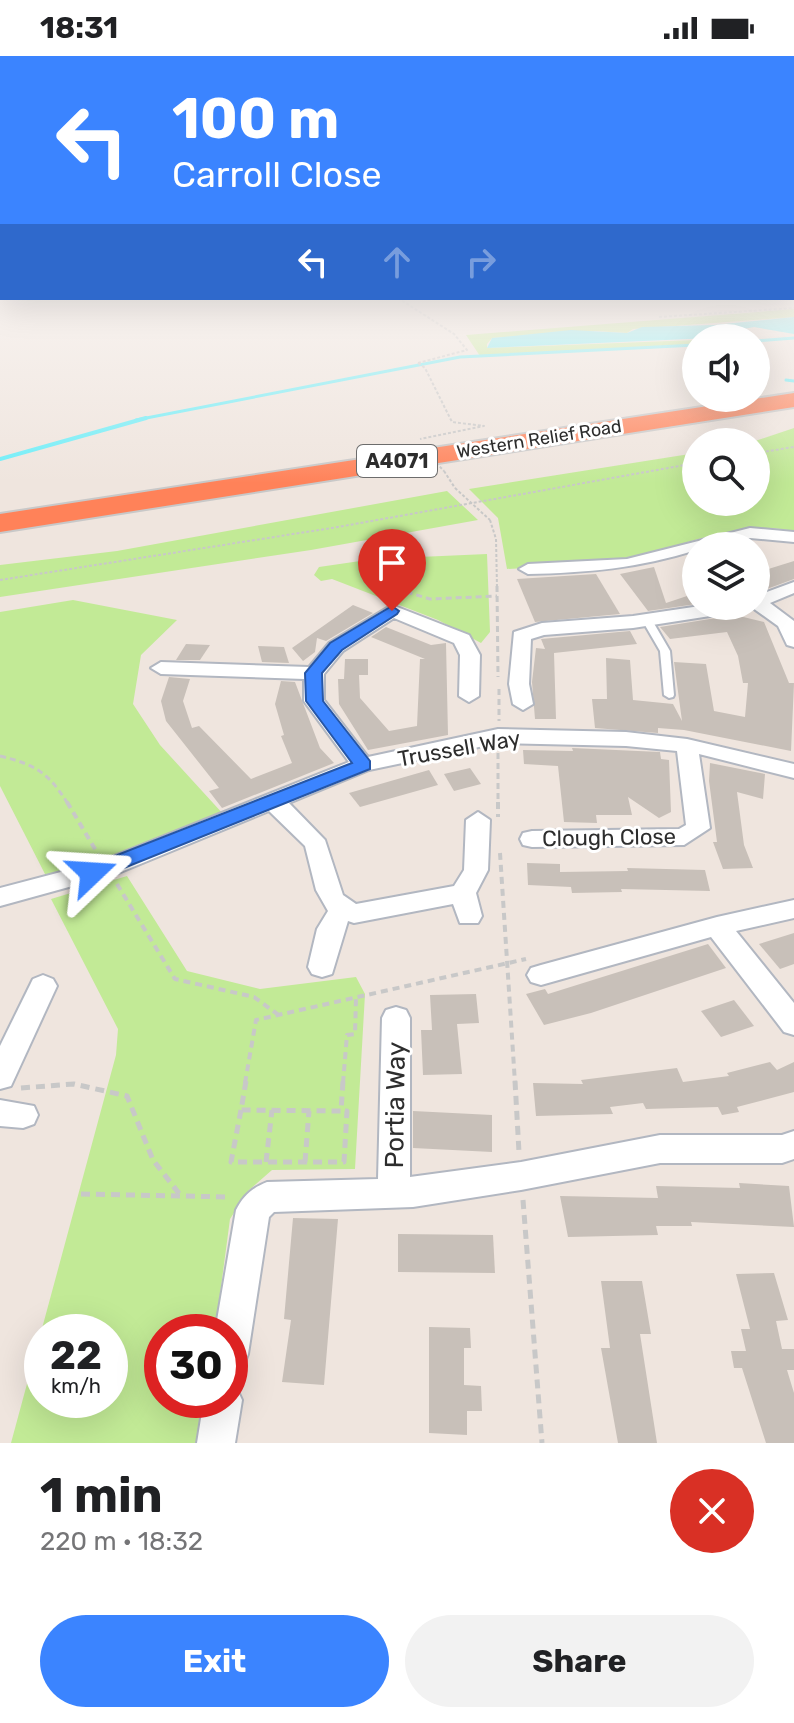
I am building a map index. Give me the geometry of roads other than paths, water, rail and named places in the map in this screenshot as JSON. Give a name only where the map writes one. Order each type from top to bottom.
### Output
[{"type":"highway","name":"Western Relief Road","points":[[0,523],[794,400]]},
{"type":"street","points":[[528,569],[626,564],[705,541],[766,530],[794,537]]},
{"type":"street","points":[[770,596],[794,587]]},
{"type":"street","points":[[363,765],[314,701],[314,673],[336,647],[392,611],[462,639],[470,655],[469,696]]},
{"type":"street","points":[[770,612],[786,623],[794,641]]},
{"type":"street","points":[[523,704],[519,684],[521,636],[542,629],[682,614]]},
{"type":"street","points":[[161,668],[314,673]]},
{"type":"street","name":"Trussell Way","points":[[0,897],[107,868],[363,765],[498,736],[600,738],[687,746],[712,749],[794,771]]},
{"type":"street","name":"Clough Close","points":[[532,839],[684,837],[698,828],[687,746]]},
{"type":"street","points":[[273,802],[320,851],[329,896],[341,910],[354,914],[466,904],[488,822]]},
{"type":"street","points":[[541,975],[717,926],[794,909]]},
{"type":"street","points":[[322,967],[330,929],[341,910]]},
{"type":"street","points":[[717,926],[794,1024]]},
{"type":"street","points":[[8,1099],[43,986]]},
{"type":"street","name":"Portia Way","points":[[394,1191],[396,1018]]},
{"type":"street","points":[[236,1314],[253,1210],[267,1197],[413,1192],[521,1176],[660,1149],[782,1149],[794,1145]]},
{"type":"street","points":[[216,1443],[220,1418]]},
{"type":"lane","points":[[647,620],[665,651],[669,695]]},
{"type":"waterway","points":[[145,418],[460,357],[524,354]]},
{"type":"waterway","points":[[786,380],[794,381]]},
{"type":"waterway","points":[[0,459],[145,418]]},
{"type":"waterway","points":[[136,420],[145,418]]}]
